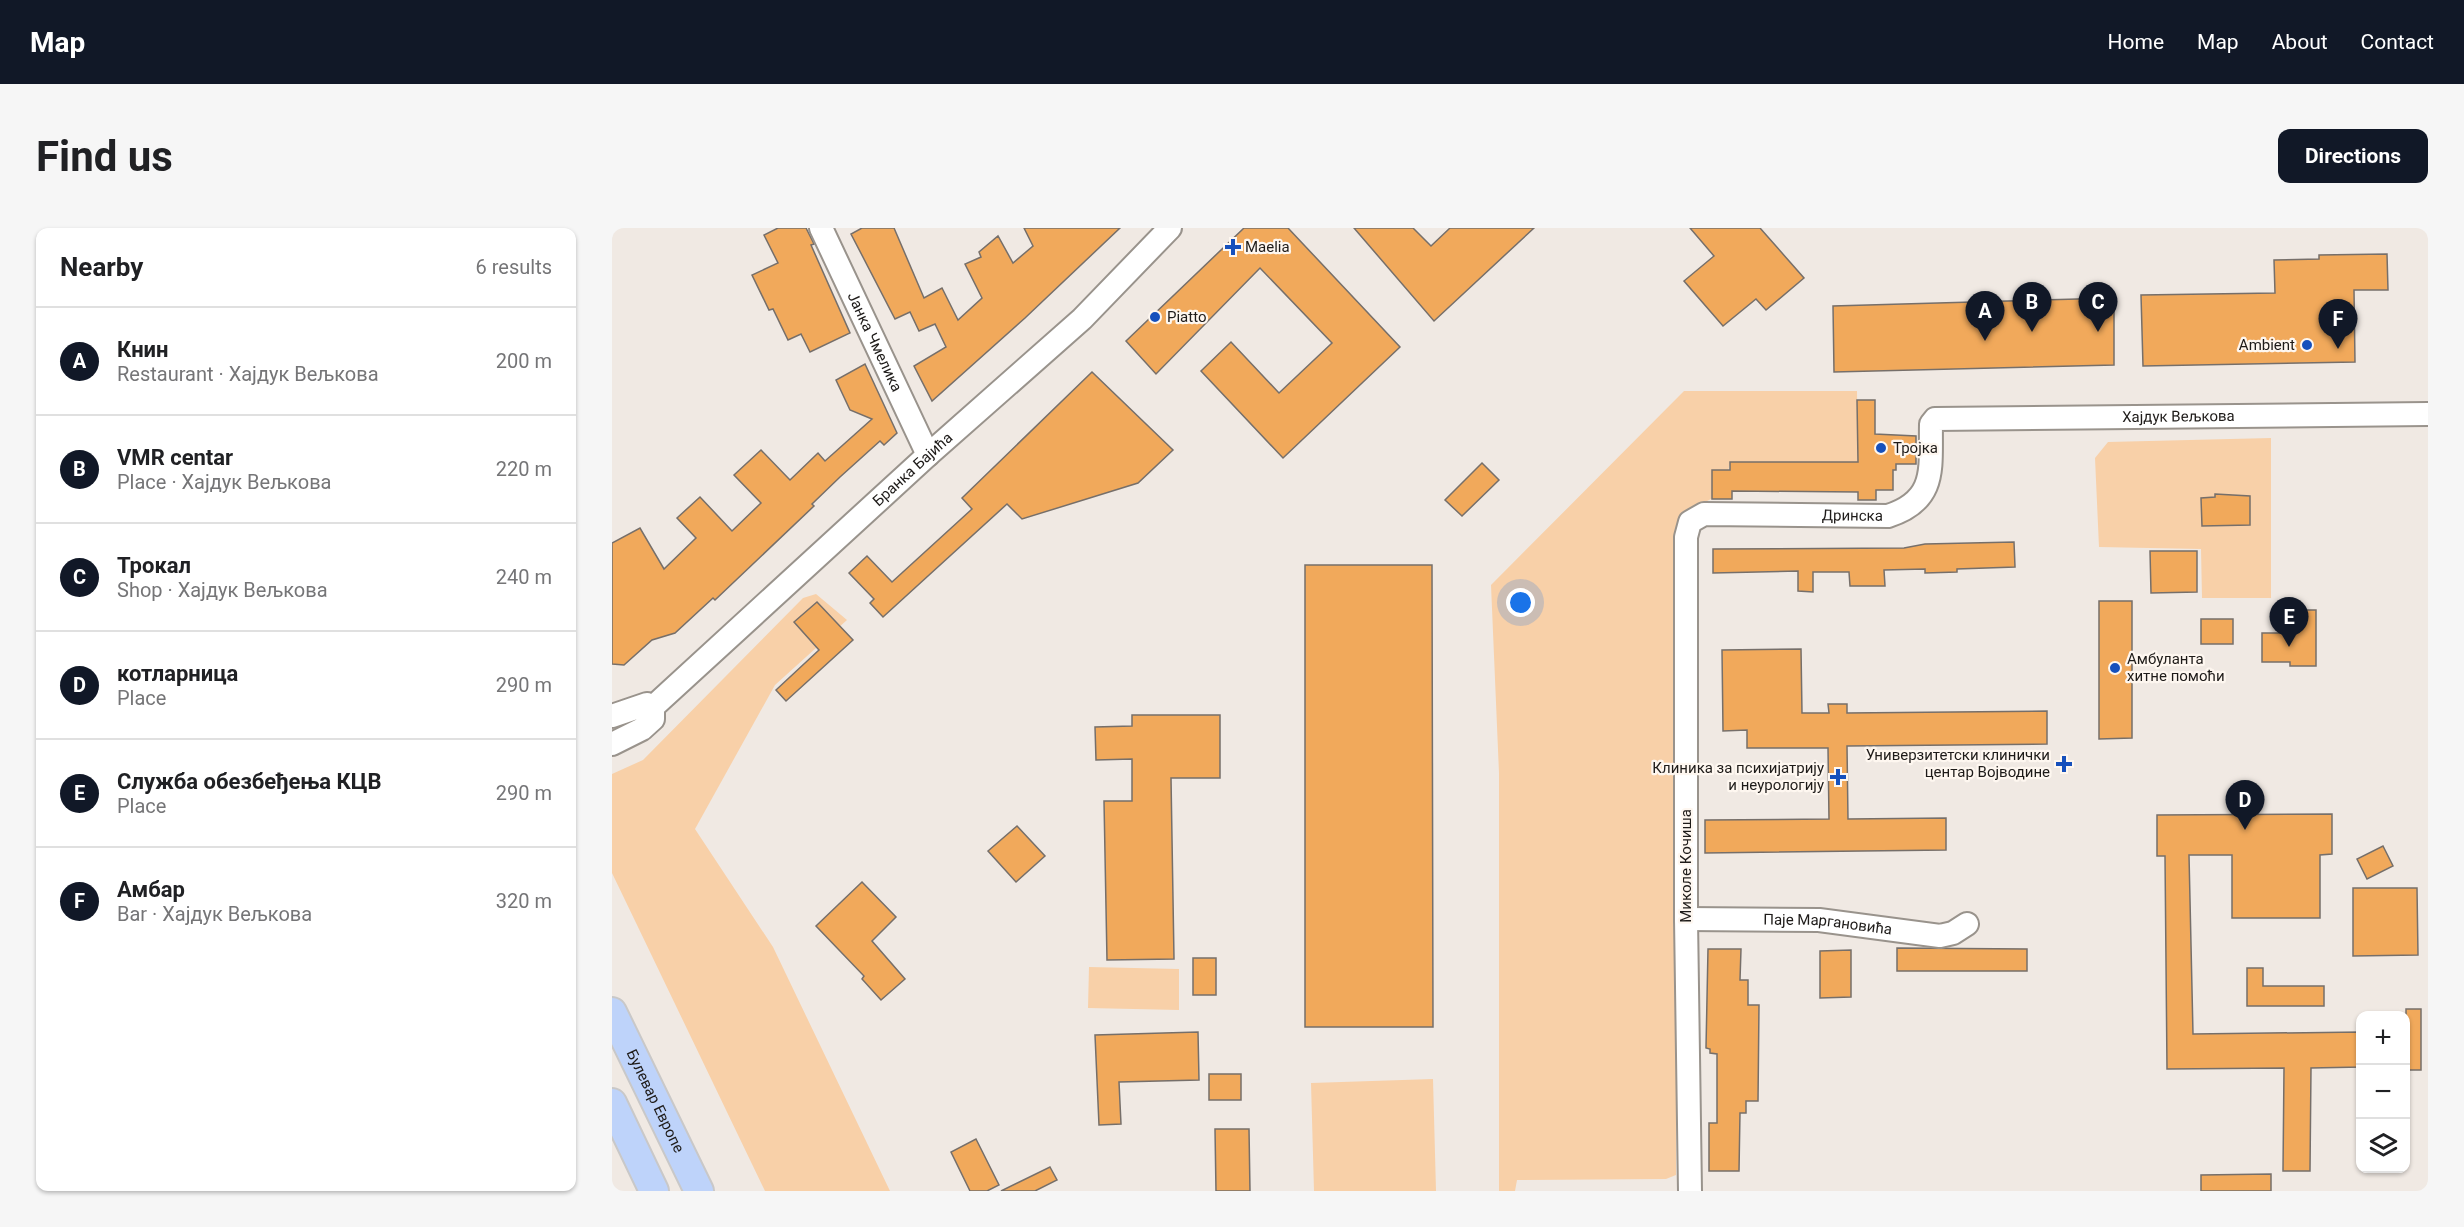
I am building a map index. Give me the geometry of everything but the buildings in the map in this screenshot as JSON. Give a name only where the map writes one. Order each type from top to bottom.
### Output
[{"type":"main road","name":"Булевар Европе","points":[[612,1012],[699,1191]]},
{"type":"main road","points":[[612,1103],[654,1191]]},
{"type":"street","name":"Јанка Чмелика","points":[[821,228],[928,455]]},
{"type":"street","name":"Бранка Бајића","points":[[612,744],[642,729],[653,719],[653,707],[928,455],[1082,319],[1170,228]]},
{"type":"street","name":"Хајдук Вељкова","points":[[1931,424],[1935,419],[2428,414]]},
{"type":"street","name":"Дринска","points":[[1704,514],[1888,516],[1900,512],[1923,493],[1930,481],[1931,424]]},
{"type":"street","name":"Миколе Кочиша","points":[[1690,1191],[1686,919],[1686,537],[1690,522],[1704,514]]},
{"type":"street","points":[[612,716],[646,704],[653,707]]},
{"type":"street","name":"Паје Маргановића","points":[[1686,919],[1819,920],[1940,936],[1953,933],[1967,924]]},
{"type":"shaded area","points":[[1684,391],[1857,391],[1858,462],[1730,462],[1718,493],[1683,514],[1677,524],[1676,1175],[1666,1179],[1517,1180],[1515,1191],[1499,1191],[1499,773],[1491,585]]},
{"type":"shaded area","points":[[2271,438],[2271,598],[2202,598],[2201,549],[2099,547],[2095,458],[2108,442]]},
{"type":"shaded area","points":[[816,594],[847,620],[775,685],[695,829],[773,947],[890,1191],[765,1191],[612,873],[612,774],[643,760],[803,598]]},
{"type":"shaded area","points":[[1089,967],[1179,969],[1179,1010],[1088,1008]]},
{"type":"shaded area","points":[[1433,1079],[1436,1191],[1314,1191],[1311,1083]]},
{"type":"place","name":"Maelia","points":[[1233,247]]},
{"type":"place","name":"Piatto","points":[[1155,317]]},
{"type":"place","name":"VMR centar","points":[[2032,332]]},
{"type":"place","name":"Трокал","points":[[2098,332]]},
{"type":"place","name":"Книн","points":[[1985,341]]},
{"type":"place","name":"Ambient","points":[[2307,345]]},
{"type":"place","name":"Амбар","points":[[2338,349]]},
{"type":"place","name":"Тројка","points":[[1881,448]]},
{"type":"place","name":"Служба обезбеђења КЦВ","points":[[2289,647]]},
{"type":"place","name":"Амбуланта хитне помоћи","points":[[2115,668]]},
{"type":"place","name":"Универзитетски клинички центар Војводине","points":[[2064,764]]},
{"type":"place","name":"Клиника за психијатрију и неурологију","points":[[1838,777]]},
{"type":"place","name":"котларница","points":[[2245,830]]}]
